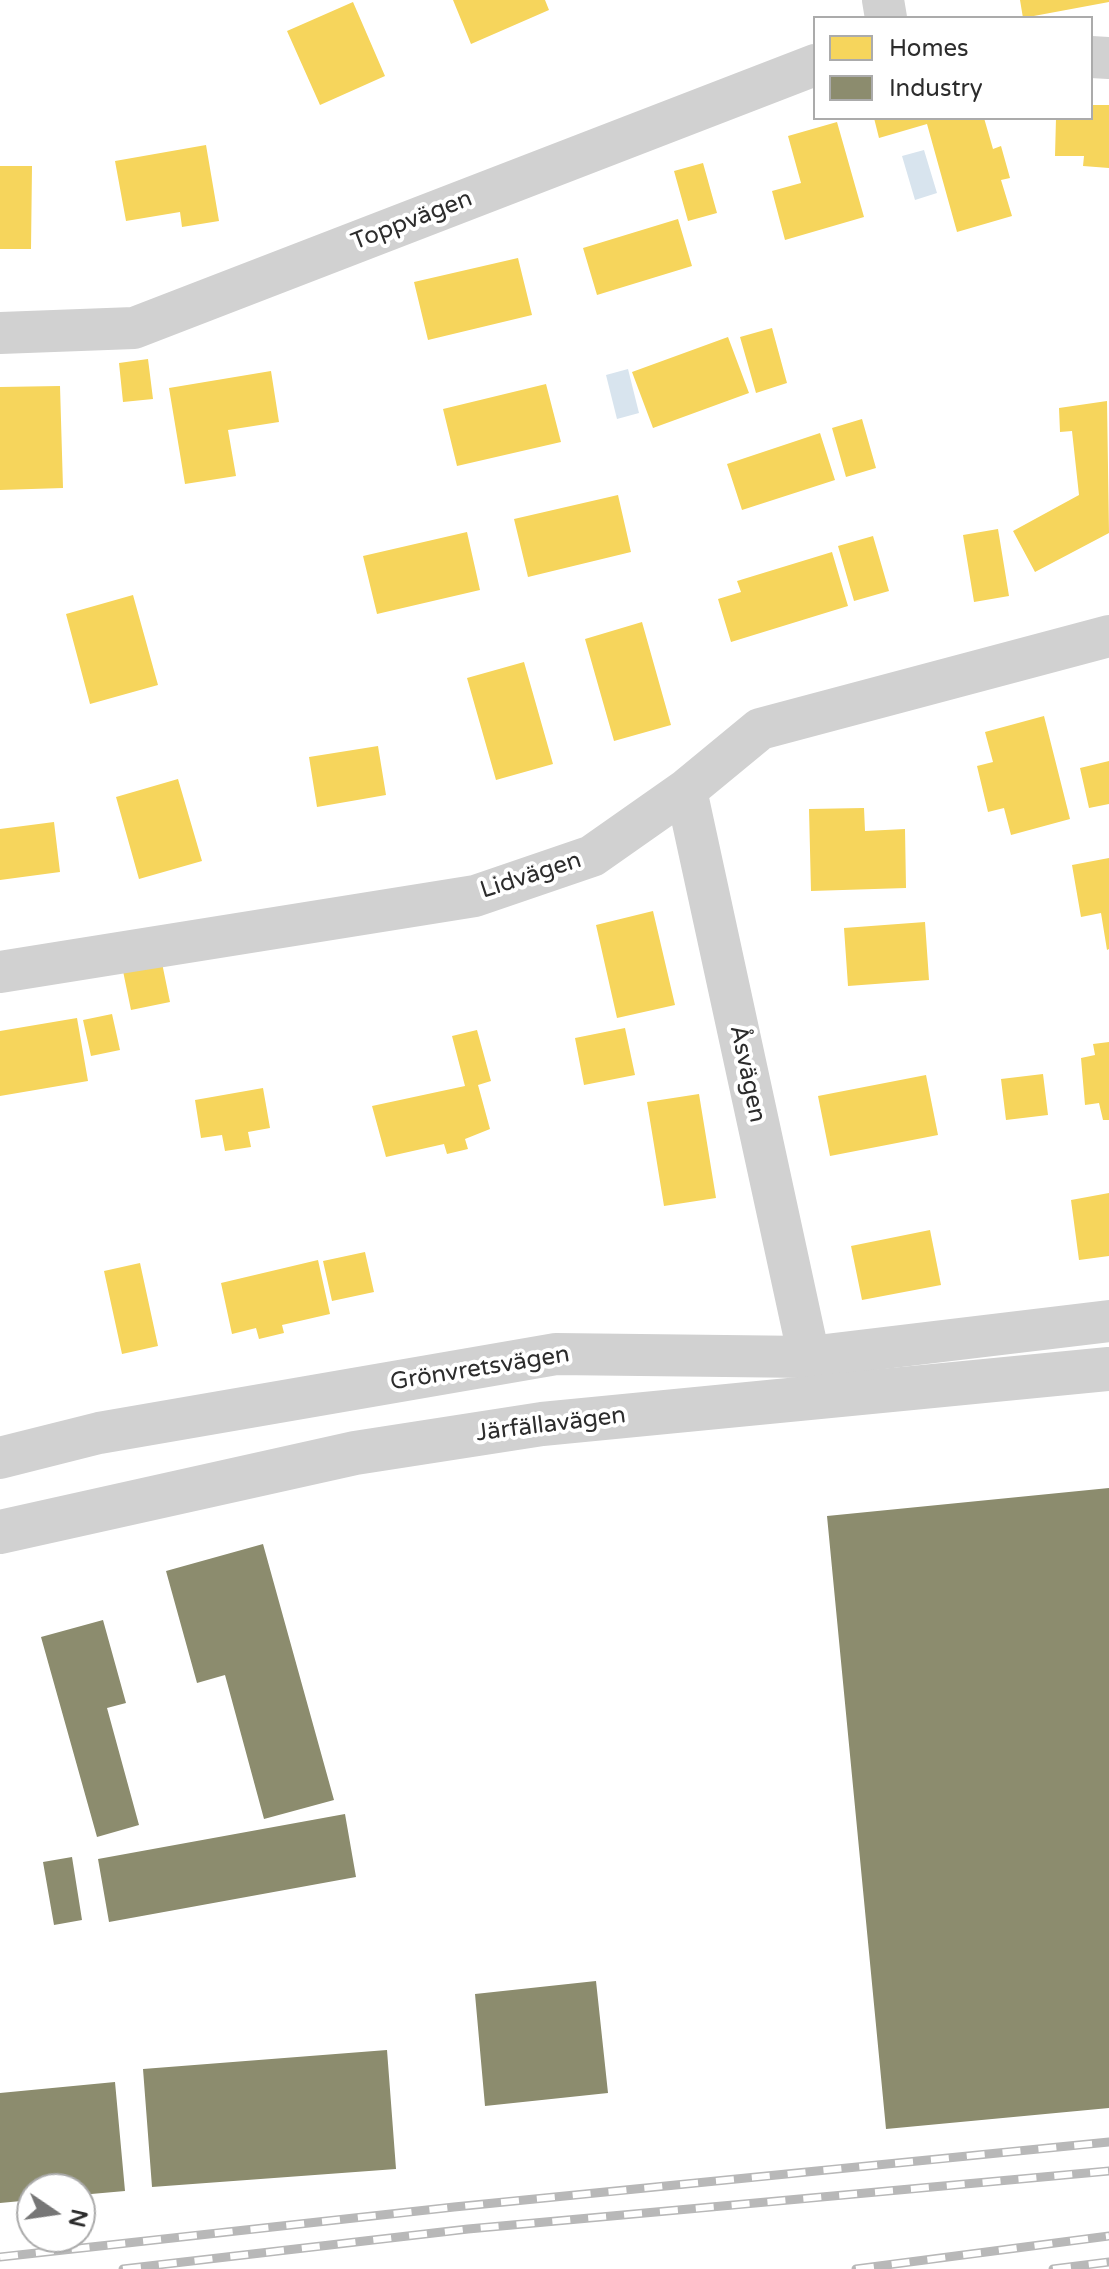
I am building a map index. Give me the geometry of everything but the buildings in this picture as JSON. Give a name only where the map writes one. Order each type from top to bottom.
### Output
[{"type":"street","name":"Toppvägen","points":[[0,333],[134,328],[813,66]]},
{"type":"street","name":"Lidvägen","points":[[0,972],[475,896],[592,856],[686,790],[760,729],[1109,636]]},
{"type":"street","name":"Åsvägen","points":[[686,790],[809,1357]]},
{"type":"street","name":"Grönvretsvägen","points":[[0,1458],[99,1433],[556,1354],[809,1357],[1109,1321]]},
{"type":"street","name":"Järfällavägen","points":[[0,1532],[355,1453],[542,1424],[1109,1369]]},
{"type":"shaded area","points":[[924,150],[937,193],[915,200],[902,156]]},
{"type":"shaded area","points":[[628,369],[639,413],[617,419],[606,375]]},
{"type":"railway","points":[[0,2257],[454,2207],[1109,2142]]},
{"type":"railway","points":[[123,2269],[468,2229],[1109,2171]]},
{"type":"railway","points":[[856,2269],[1109,2236]]},
{"type":"railway","points":[[1053,2269],[1109,2262]]}]
